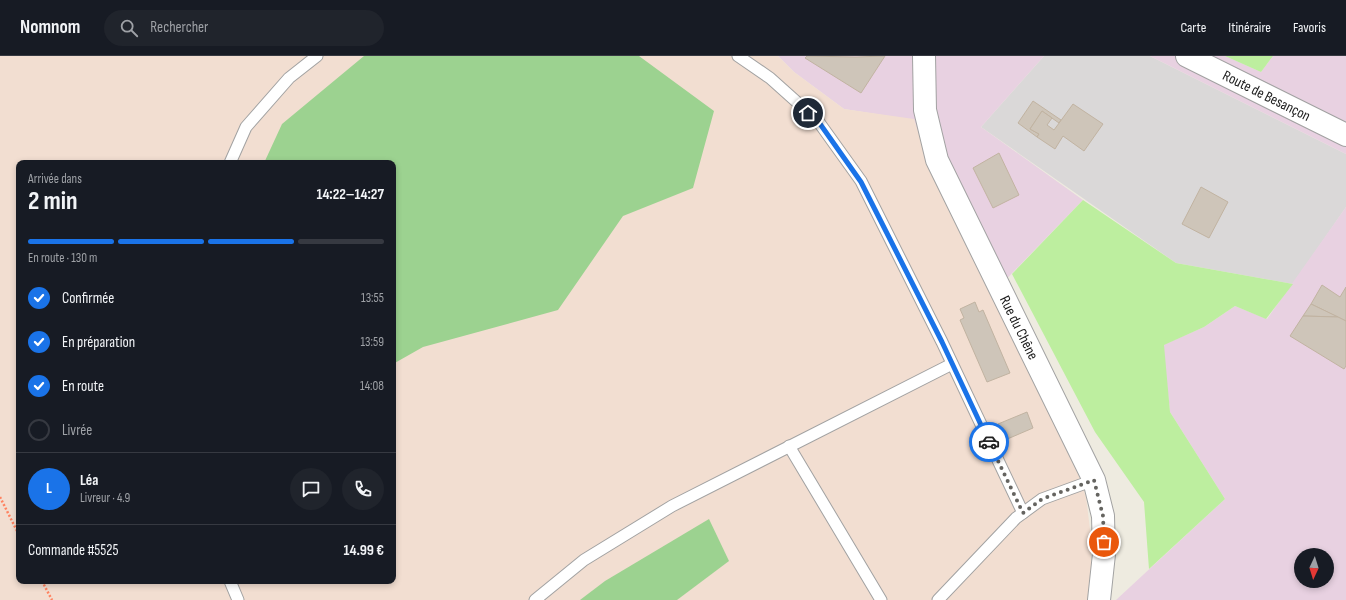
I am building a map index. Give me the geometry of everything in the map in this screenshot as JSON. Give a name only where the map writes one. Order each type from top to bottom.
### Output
[{"type":"street","name":"Rue du Chêne","points":[[924,56],[925,110],[937,160],[1094,480],[1103,516],[1104,554],[1099,600]]},
{"type":"street","name":"Route de Besançon","points":[[1187,56],[1346,136]]},
{"type":"lane","points":[[231,160],[246,127],[289,78],[317,56]]},
{"type":"lane","points":[[738,56],[770,78],[818,121],[861,182],[952,364],[1023,513]]},
{"type":"lane","points":[[535,600],[584,560],[672,506],[952,364]]},
{"type":"lane","points":[[789,446],[880,600]]},
{"type":"lane","points":[[938,600],[1016,518],[1042,499],[1094,480]]},
{"type":"lane","points":[[231,584],[238,600]]},
{"type":"path","points":[[0,497],[16,529]]},
{"type":"path","points":[[44,584],[52,600]]},
{"type":"shaded area","points":[[0,56],[778,56],[794,72],[844,109],[914,119],[929,166],[1079,476],[1086,497],[1091,537],[1091,600],[0,600]]},
{"type":"shaded area","points":[[778,56],[1044,56],[981,127],[1083,200],[991,295],[929,166],[914,120],[844,109],[794,72]]},
{"type":"shaded area","points":[[1044,56],[1150,56],[1346,154],[1346,207],[1293,284],[1176,263],[981,127]]},
{"type":"shaded area","points":[[1150,56],[1225,56],[1261,72],[1273,56],[1346,56],[1346,154]]},
{"type":"shaded area","points":[[1346,207],[1346,600],[1116,600],[1225,499],[1170,412],[1163,345],[1204,327],[1235,306],[1267,319]]},
{"type":"green space","points":[[364,56],[639,56],[714,111],[693,188],[623,216],[558,310],[423,347],[396,362],[396,160],[265,160],[282,124]]},
{"type":"green space","points":[[1225,56],[1273,56],[1261,72]]},
{"type":"green space","points":[[1083,200],[1176,263],[1293,284],[1266,319],[1235,306],[1204,327],[1164,345],[1170,412],[1225,499],[1149,569],[1144,502],[1095,432],[1012,274]]},
{"type":"green space","points":[[709,519],[729,561],[677,600],[580,600],[605,581]]},
{"type":"building","points":[[807,56],[885,56],[861,93],[805,58]]},
{"type":"building","points":[[1033,101],[1061,120],[1059,123],[1042,111],[1030,129],[1039,134],[1037,137],[1018,123]]},
{"type":"building","points":[[1073,104],[1103,124],[1084,151],[1063,136],[1055,149],[1037,137],[1039,134],[1030,129],[1042,111],[1052,118],[1047,125],[1054,130]]},
{"type":"building","points":[[999,153],[1019,195],[993,208],[973,168]]},
{"type":"building","points":[[1201,187],[1228,202],[1209,238],[1182,224]]},
{"type":"building","points":[[1322,285],[1340,297],[1346,287],[1346,321],[1311,304]]},
{"type":"building","points":[[975,302],[979,312],[983,310],[1010,373],[987,382],[960,320],[964,318],[960,309]]},
{"type":"building","points":[[1311,304],[1338,317],[1303,316]]},
{"type":"building","points":[[1303,316],[1338,317],[1346,321],[1346,366],[1344,369],[1290,336]]},
{"type":"building","points":[[1027,412],[1033,428],[1005,440],[998,424]]},
{"type":"way so far","points":[[989,442],[1023,513],[1042,499],[1094,480],[1103,516],[1104,542]]},
{"type":"route","points":[[808,113],[818,121],[861,182],[942,342],[989,442]]}]
